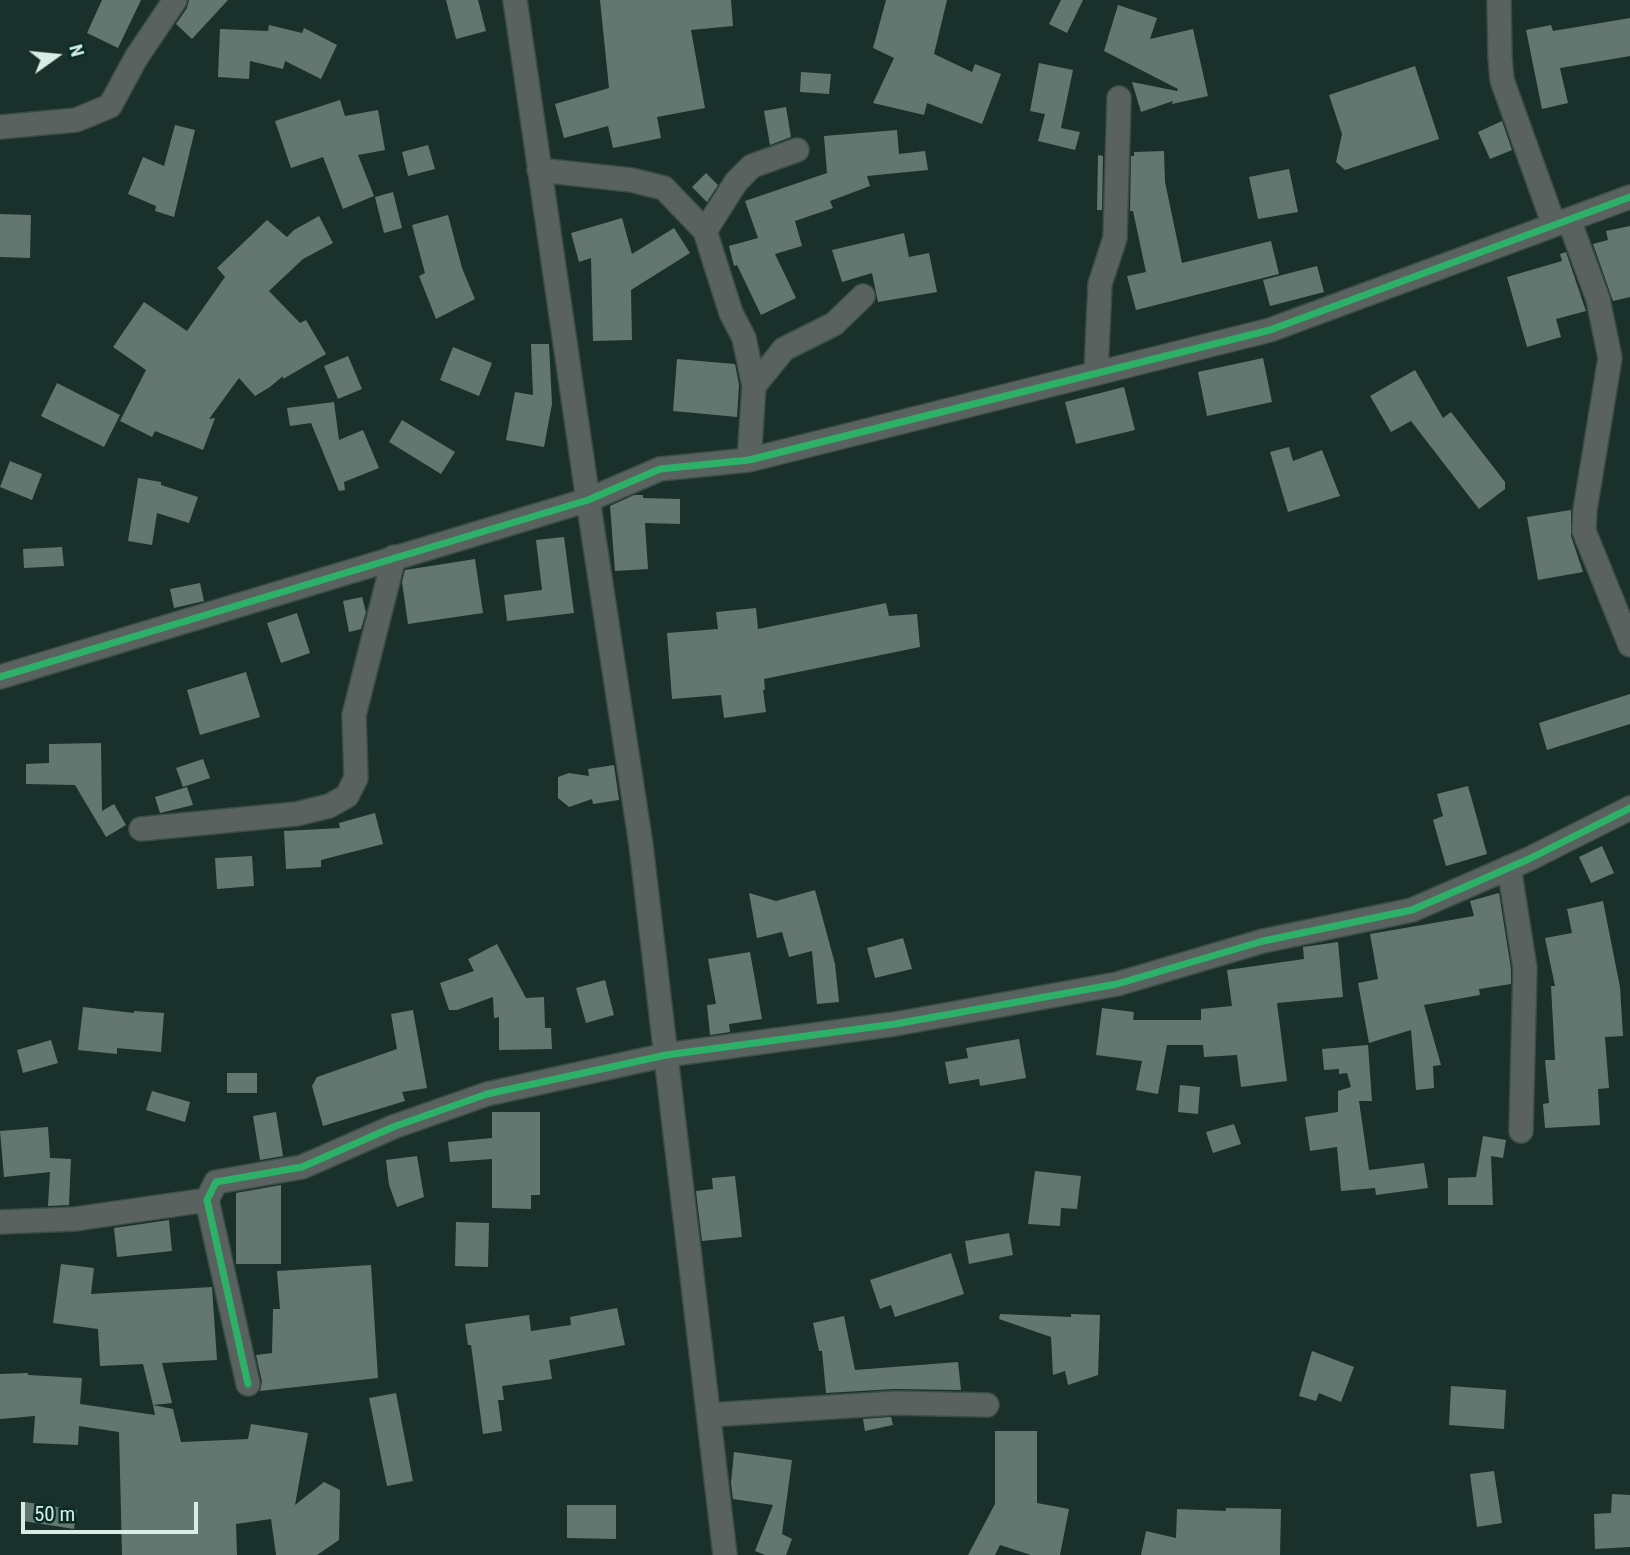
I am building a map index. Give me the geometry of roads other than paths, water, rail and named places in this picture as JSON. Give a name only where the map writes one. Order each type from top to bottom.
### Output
[{"type":"street","points":[[0,127],[76,120],[110,106],[136,58],[175,0]]},
{"type":"street","points":[[515,0],[587,500],[641,845],[725,1555]]},
{"type":"street","points":[[1499,0],[1503,80],[1561,223],[1598,299],[1610,358],[1585,510],[1584,531],[1630,645]]},
{"type":"street","points":[[1096,373],[1100,284],[1115,238],[1119,97]]},
{"type":"street","points":[[705,231],[736,182],[752,166],[796,150]]},
{"type":"street","points":[[539,170],[631,180],[664,188],[705,231],[732,313],[744,338],[754,386],[749,460]]},
{"type":"street","points":[[0,677],[587,500],[660,469],[749,460],[1269,330],[1630,197]]},
{"type":"street","points":[[754,386],[784,349],[834,324],[863,296]]},
{"type":"street","points":[[744,338],[784,349]]},
{"type":"street","points":[[141,829],[296,814],[330,806],[347,796],[356,778],[354,715],[394,557]]},
{"type":"street","points":[[248,1384],[207,1200],[216,1182],[302,1167],[393,1127],[487,1094],[666,1055],[895,1024],[1117,984],[1263,941],[1412,911],[1630,808]]},
{"type":"street","points":[[1509,867],[1525,968],[1521,1131]]},
{"type":"street","points":[[0,1222],[75,1219],[207,1200]]},
{"type":"street","points":[[709,1415],[895,1403],[987,1405]]}]
